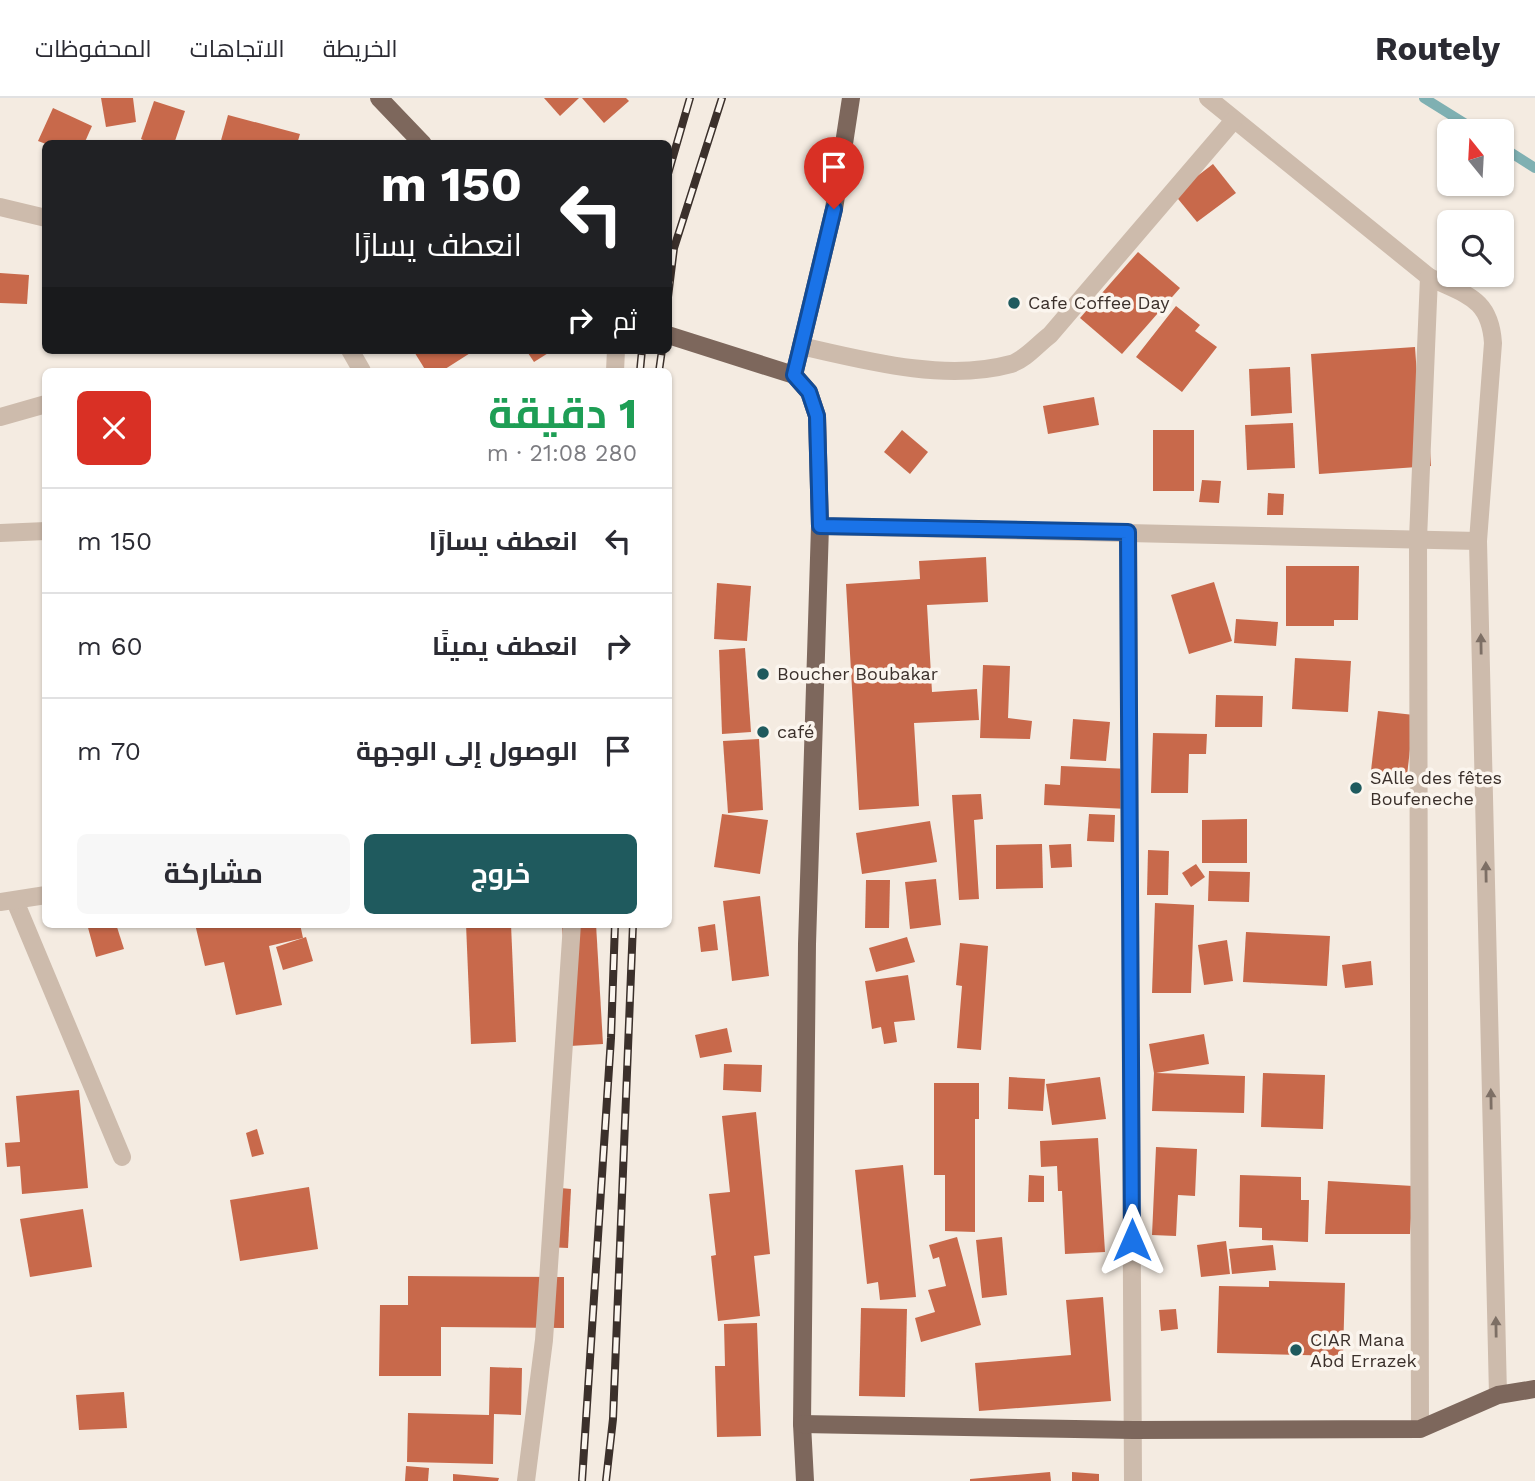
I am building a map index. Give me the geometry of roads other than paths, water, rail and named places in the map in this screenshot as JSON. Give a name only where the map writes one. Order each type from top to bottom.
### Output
[{"type":"main road","points":[[379,98],[418,140]]},
{"type":"main road","points":[[794,375],[834,209],[851,98]]},
{"type":"main road","points":[[672,336],[794,375],[809,392],[817,416],[820,526],[807,944],[802,1424],[805,1481]]},
{"type":"main road","points":[[802,1424],[1133,1430],[1420,1429],[1498,1395],[1535,1389]]},
{"type":"street","points":[[1208,98],[1429,277],[1479,302],[1492,324],[1493,343],[1478,541],[1498,1395]]},
{"type":"street","points":[[801,346],[890,366],[940,369],[1014,363],[1051,335],[1234,120]]},
{"type":"street","points":[[0,206],[42,217]]},
{"type":"street","points":[[1420,1429],[1418,539],[1429,277]]},
{"type":"street","points":[[0,417],[42,405]]},
{"type":"street","points":[[820,526],[1478,541]]},
{"type":"street","points":[[0,533],[42,531]]},
{"type":"street","points":[[1128,532],[1133,1481]]},
{"type":"street","points":[[42,896],[7,901],[122,1157]]},
{"type":"street","points":[[526,1481],[544,1340],[572,928]]},
{"type":"waterway","points":[[1424,98],[1458,119]]},
{"type":"waterway","points":[[1514,155],[1535,168]]},
{"type":"railway","points":[[672,160],[690,98]]},
{"type":"railway","points":[[672,264],[674,248],[722,98]]},
{"type":"railway","points":[[640,368],[642,354]]},
{"type":"railway","points":[[659,368],[661,354]]},
{"type":"railway","points":[[582,1481],[611,1038],[615,928]]},
{"type":"railway","points":[[606,1481],[613,1419],[633,928]]},
{"type":"place","name":"Cafe Coffee Day","points":[[1014,303]]},
{"type":"place","name":"Boucher Boubakar","points":[[763,674]]},
{"type":"place","name":"café","points":[[763,732]]},
{"type":"place","name":"SAlle des fêtes Boufeneche","points":[[1356,788]]},
{"type":"place","name":"CIAR Mana Abd Errazek","points":[[1296,1350]]}]
